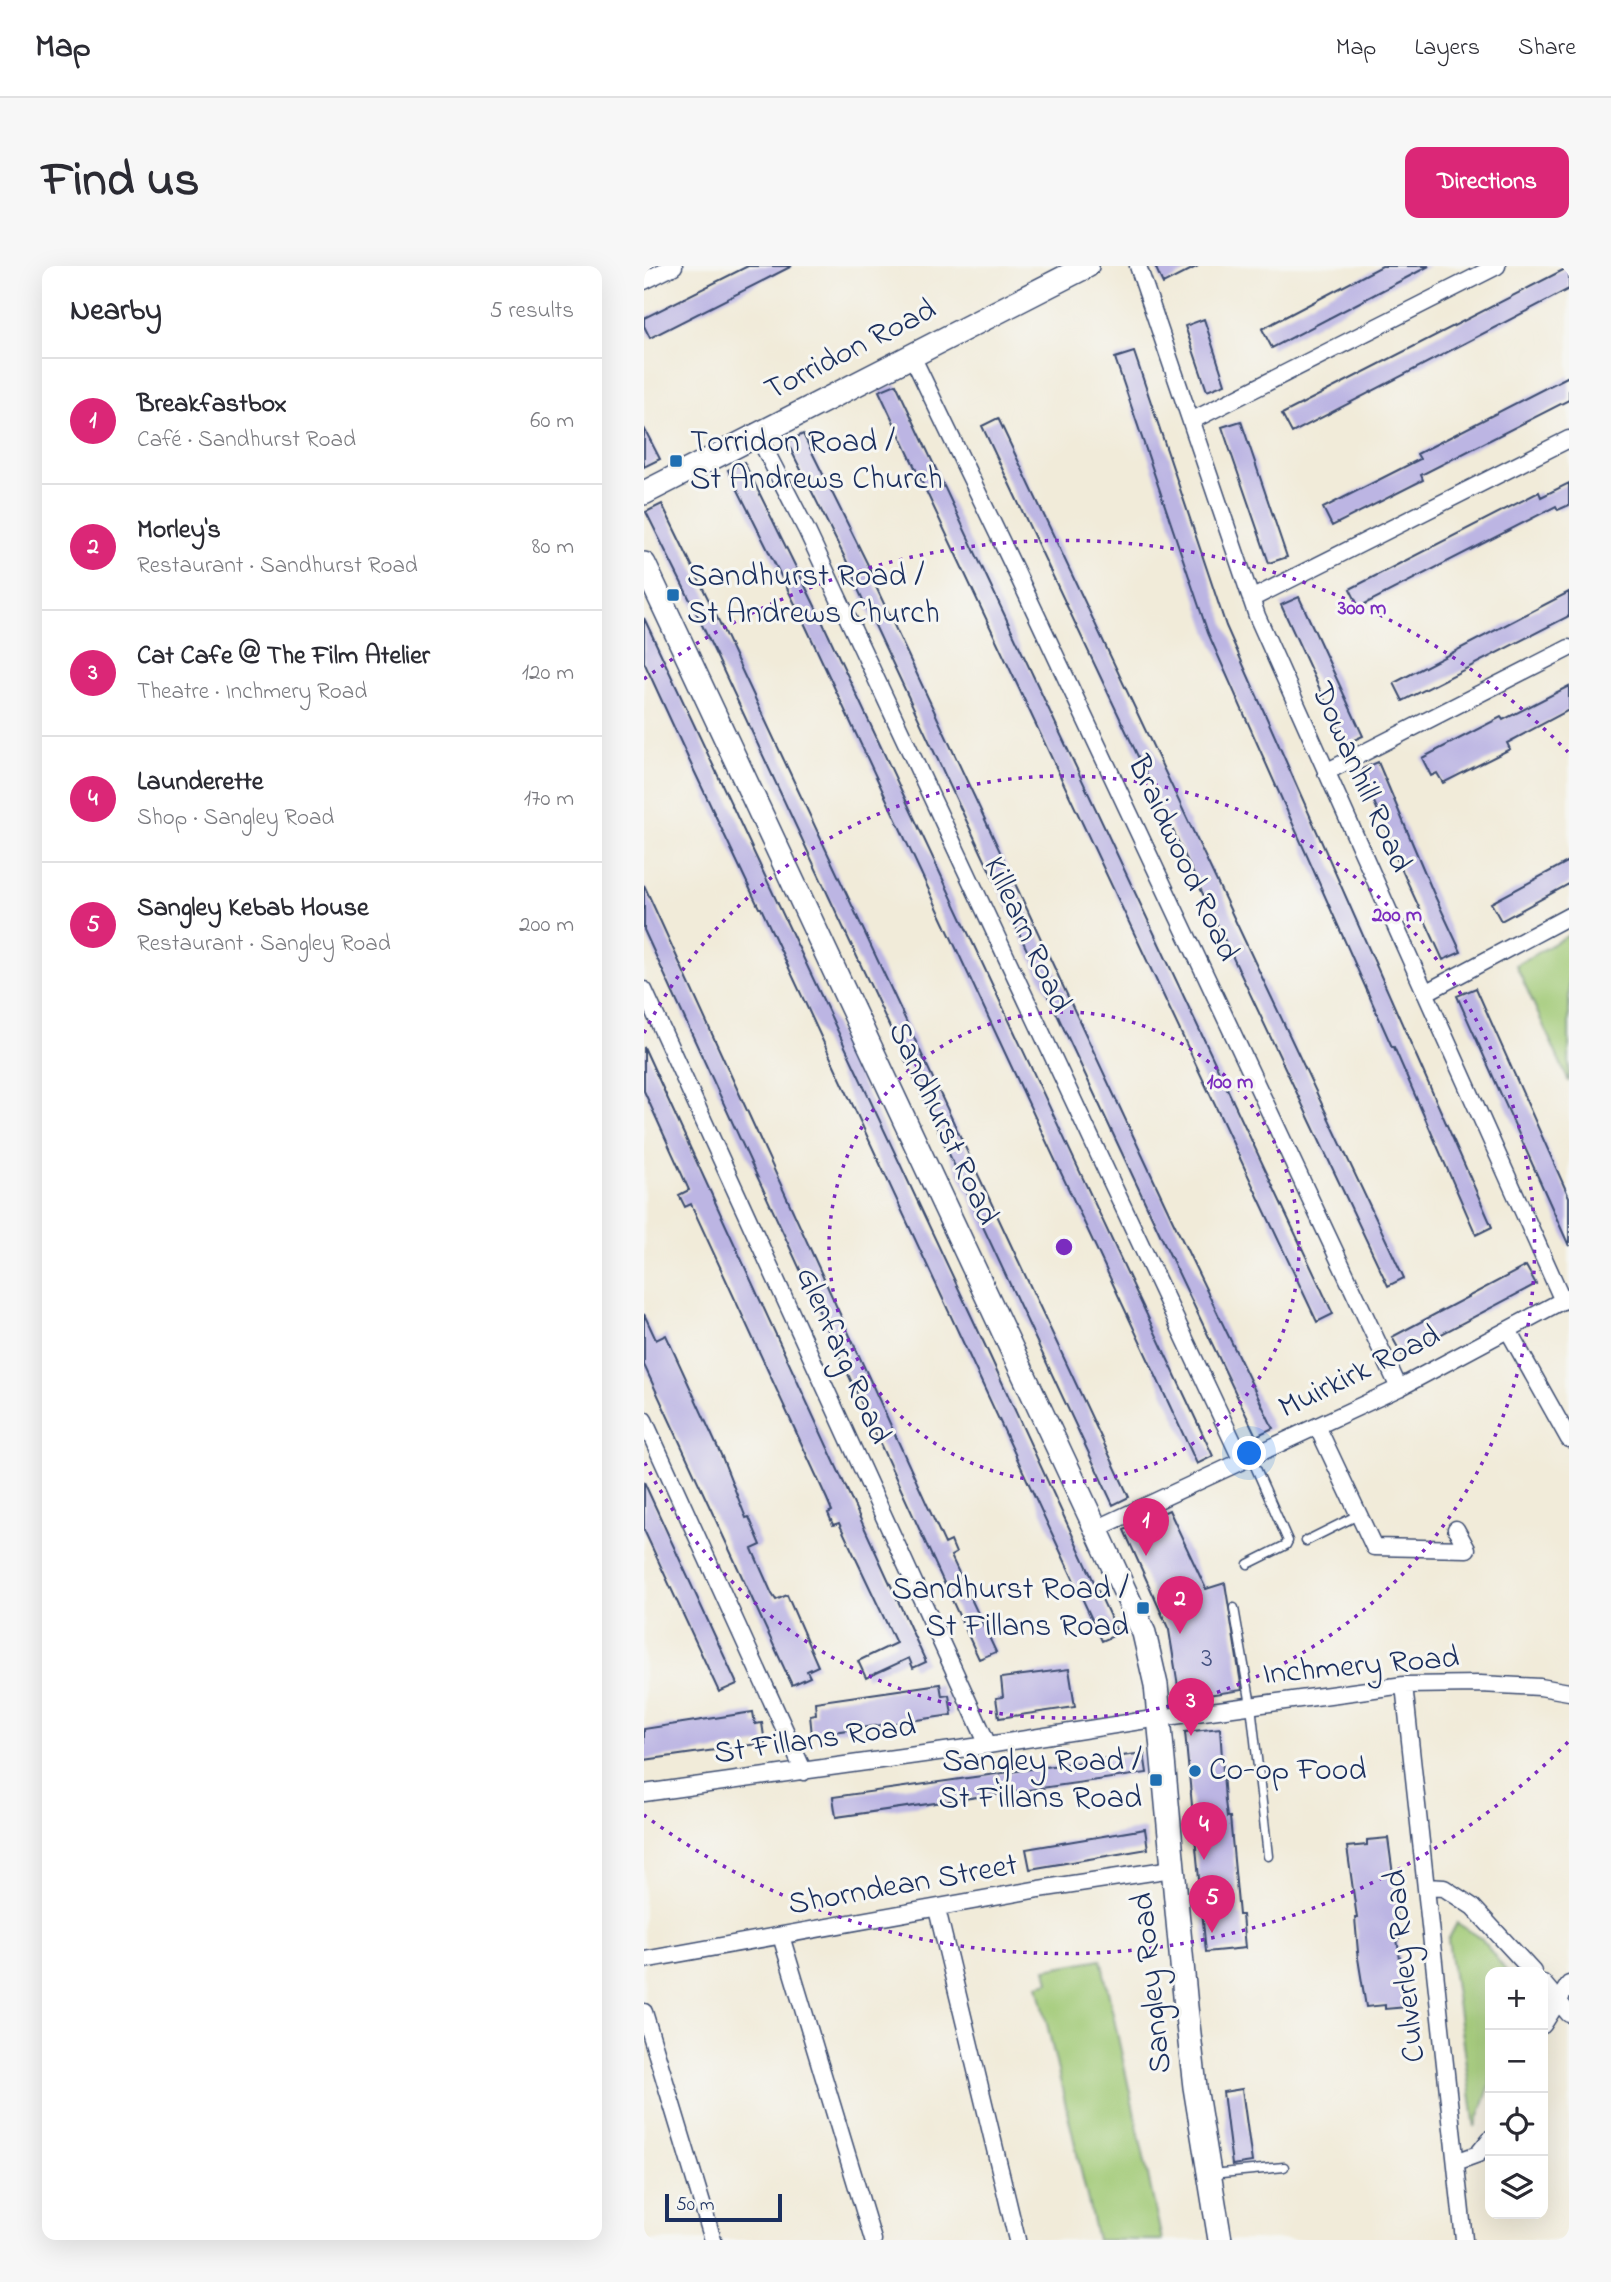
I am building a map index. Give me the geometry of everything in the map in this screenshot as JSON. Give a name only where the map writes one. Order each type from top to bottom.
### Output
[{"type":"street","points":[[644,281],[674,266]]},
{"type":"street","name":"Torridon Road","points":[[644,493],[1087,266]]},
{"type":"street","name":"Dowanhill Road","points":[[1138,266],[1251,599],[1425,993],[1566,1299]]},
{"type":"street","points":[[1191,421],[1497,266]]},
{"type":"street","name":"Braidwood Road","points":[[912,356],[1399,1388]]},
{"type":"street","name":"Killearn Road","points":[[757,434],[812,543],[1247,1459]]},
{"type":"street","points":[[1251,599],[1569,439]]},
{"type":"street","name":"Sandhurst Road","points":[[644,564],[1097,1528],[1147,1641],[1156,1685],[1159,1718]]},
{"type":"street","points":[[1326,772],[1569,648]]},
{"type":"street","points":[[1425,993],[1569,916]]},
{"type":"street","name":"Glenfarg Road","points":[[644,990],[988,1745]]},
{"type":"street","name":"Muirkirk Road","points":[[1097,1528],[1399,1388],[1566,1299]]},
{"type":"street","points":[[1508,1329],[1569,1439]]},
{"type":"street","points":[[644,1420],[804,1772]]},
{"type":"street","points":[[1317,1426],[1374,1547],[1468,1549],[1457,1529]]},
{"type":"street","name":"Inchmery Road","points":[[1159,1718],[1404,1685],[1480,1684],[1540,1687],[1569,1692]]},
{"type":"street","name":"Culverley Road","points":[[1404,1685],[1464,2240]]},
{"type":"street","name":"St Fillans Road","points":[[644,1793],[804,1772],[1159,1718]]},
{"type":"street","name":"Sangley Road","points":[[1159,1718],[1194,2074],[1220,2240]]},
{"type":"street","name":"Shorndean Street","points":[[644,1960],[1103,1878],[1172,1869]]},
{"type":"street","points":[[1426,1888],[1444,1888],[1473,1908],[1528,1967]]},
{"type":"street","points":[[937,1909],[1017,2240]]},
{"type":"street","points":[[781,1936],[873,2240]]},
{"type":"street","points":[[1548,2017],[1569,1984]]},
{"type":"street","points":[[1548,1989],[1569,2014]]},
{"type":"street","points":[[644,2012],[713,2240]]},
{"type":"street","points":[[1456,2162],[1478,2154],[1485,2145]]},
{"type":"lane","points":[[1247,1459],[1288,1541],[1286,1545],[1248,1564]]},
{"type":"lane","points":[[1307,1541],[1358,1514]]},
{"type":"lane","points":[[1234,1608],[1251,1705],[1268,1856]]},
{"type":"lane","points":[[1211,2174],[1284,2167]]},
{"type":"green space","points":[[1569,935],[1569,1082],[1516,965]]},
{"type":"green space","points":[[1457,1923],[1481,1938],[1503,1967],[1485,1967],[1485,2099],[1475,2127],[1448,1940]]},
{"type":"green space","points":[[1101,1959],[1162,2240],[1097,2240],[1038,1985],[1049,1982],[1046,1969]]},
{"type":"building","points":[[748,266],[792,266],[650,338],[644,326],[644,318]]},
{"type":"building","points":[[1155,266],[1198,266],[1163,284]]},
{"type":"building","points":[[1382,266],[1429,266],[1272,348],[1262,329]]},
{"type":"building","points":[[1569,267],[1569,289],[1292,433],[1282,414]]},
{"type":"building","points":[[1204,319],[1225,384],[1207,391],[1185,326]]},
{"type":"building","points":[[1134,352],[1226,626],[1492,1227],[1476,1235],[1208,633],[1115,358]]},
{"type":"building","points":[[1569,376],[1569,400],[1421,475],[1423,480],[1332,526],[1323,508],[1420,459],[1417,454]]},
{"type":"building","points":[[896,384],[1333,1314],[1317,1322],[879,391]]},
{"type":"building","points":[[998,418],[1404,1278],[1388,1286],[982,426]]},
{"type":"building","points":[[1241,421],[1287,557],[1269,563],[1222,427]]},
{"type":"building","points":[[644,428],[660,459],[644,467]]},
{"type":"building","points":[[803,434],[872,573],[870,574],[1173,1221],[1273,1428],[1256,1436],[856,585],[858,584],[787,442]]},
{"type":"building","points":[[744,462],[814,604],[1213,1456],[1197,1464],[800,614],[728,470]]},
{"type":"building","points":[[1569,483],[1569,505],[1558,510],[1556,506],[1359,607],[1350,589],[1539,492],[1541,497]]},
{"type":"building","points":[[662,504],[1129,1497],[1113,1505],[695,610],[646,512]]},
{"type":"building","points":[[1569,592],[1569,616],[1403,701],[1394,683]]},
{"type":"building","points":[[1299,597],[1363,736],[1345,744],[1281,605]]},
{"type":"building","points":[[644,618],[1118,1634],[1102,1641],[761,908],[689,760],[644,662]]},
{"type":"building","points":[[1569,686],[1569,710],[1507,743],[1510,749],[1443,783],[1437,773],[1431,776],[1422,758]]},
{"type":"building","points":[[1378,762],[1461,952],[1443,960],[1390,844],[1392,843],[1360,770]]},
{"type":"building","points":[[1569,861],[1569,884],[1501,921],[1491,903]]},
{"type":"building","points":[[644,885],[945,1544],[951,1541],[956,1553],[951,1556],[996,1652],[979,1659],[644,930]]},
{"type":"building","points":[[1476,988],[1569,1197],[1569,1246],[1457,996]]},
{"type":"building","points":[[644,1047],[926,1662],[913,1668],[909,1658],[866,1678],[858,1661],[896,1643],[839,1523],[833,1525],[828,1513],[832,1511],[827,1499],[691,1204],[685,1207],[679,1195],[689,1190],[644,1091]]},
{"type":"building","points":[[1526,1266],[1536,1284],[1402,1355],[1392,1337]]},
{"type":"building","points":[[644,1314],[656,1340],[666,1335],[722,1457],[746,1518],[749,1517],[761,1545],[752,1549],[772,1594],[776,1600],[787,1595],[818,1666],[807,1671],[810,1677],[792,1685],[644,1365]]},
{"type":"building","points":[[644,1482],[737,1684],[719,1692],[644,1530]]},
{"type":"building","points":[[1169,1510],[1206,1589],[1225,1583],[1242,1690],[1180,1699],[1169,1630],[1124,1530]]},
{"type":"building","points":[[1069,1669],[1075,1707],[999,1718],[996,1698],[1003,1697],[1001,1678]]},
{"type":"building","points":[[940,1684],[942,1696],[949,1695],[952,1715],[812,1735],[810,1715],[816,1714],[815,1702]]},
{"type":"building","points":[[753,1712],[755,1724],[762,1723],[765,1743],[644,1760],[644,1729]]},
{"type":"building","points":[[1220,1728],[1225,1801],[1227,1817],[1230,1817],[1239,1915],[1242,1915],[1245,1948],[1206,1952],[1185,1732]]},
{"type":"building","points":[[1144,1753],[1147,1773],[836,1817],[833,1797]]},
{"type":"building","points":[[1145,1829],[1148,1849],[1030,1869],[1026,1849]]},
{"type":"building","points":[[1388,1838],[1397,1904],[1397,1939],[1407,2007],[1385,2009],[1385,2005],[1366,2007],[1357,1952],[1357,1918],[1347,1847],[1367,1845],[1367,1840]]},
{"type":"building","points":[[1242,2089],[1252,2162],[1232,2165],[1223,2092]]},
{"type":"place","name":"Torridon Road / St Andrews Church","points":[[676,461]]},
{"type":"place","name":"Sandhurst Road / St Andrews Church","points":[[673,595]]},
{"type":"place","name":"Breakfastbox","points":[[1146,1556]]},
{"type":"place","name":"Sandhurst Road / St Fillans Road","points":[[1143,1608]]},
{"type":"place","name":"Morley's","points":[[1180,1634]]},
{"type":"place","name":"Cat Cafe @ The Film Atelier","points":[[1191,1736]]},
{"type":"place","name":"Co-op Food","points":[[1195,1771]]},
{"type":"place","name":"Sangley Road / St Fillans Road","points":[[1156,1780]]},
{"type":"place","name":"Launderette","points":[[1204,1860]]},
{"type":"place","name":"Sangley Kebab House","points":[[1212,1933]]}]
